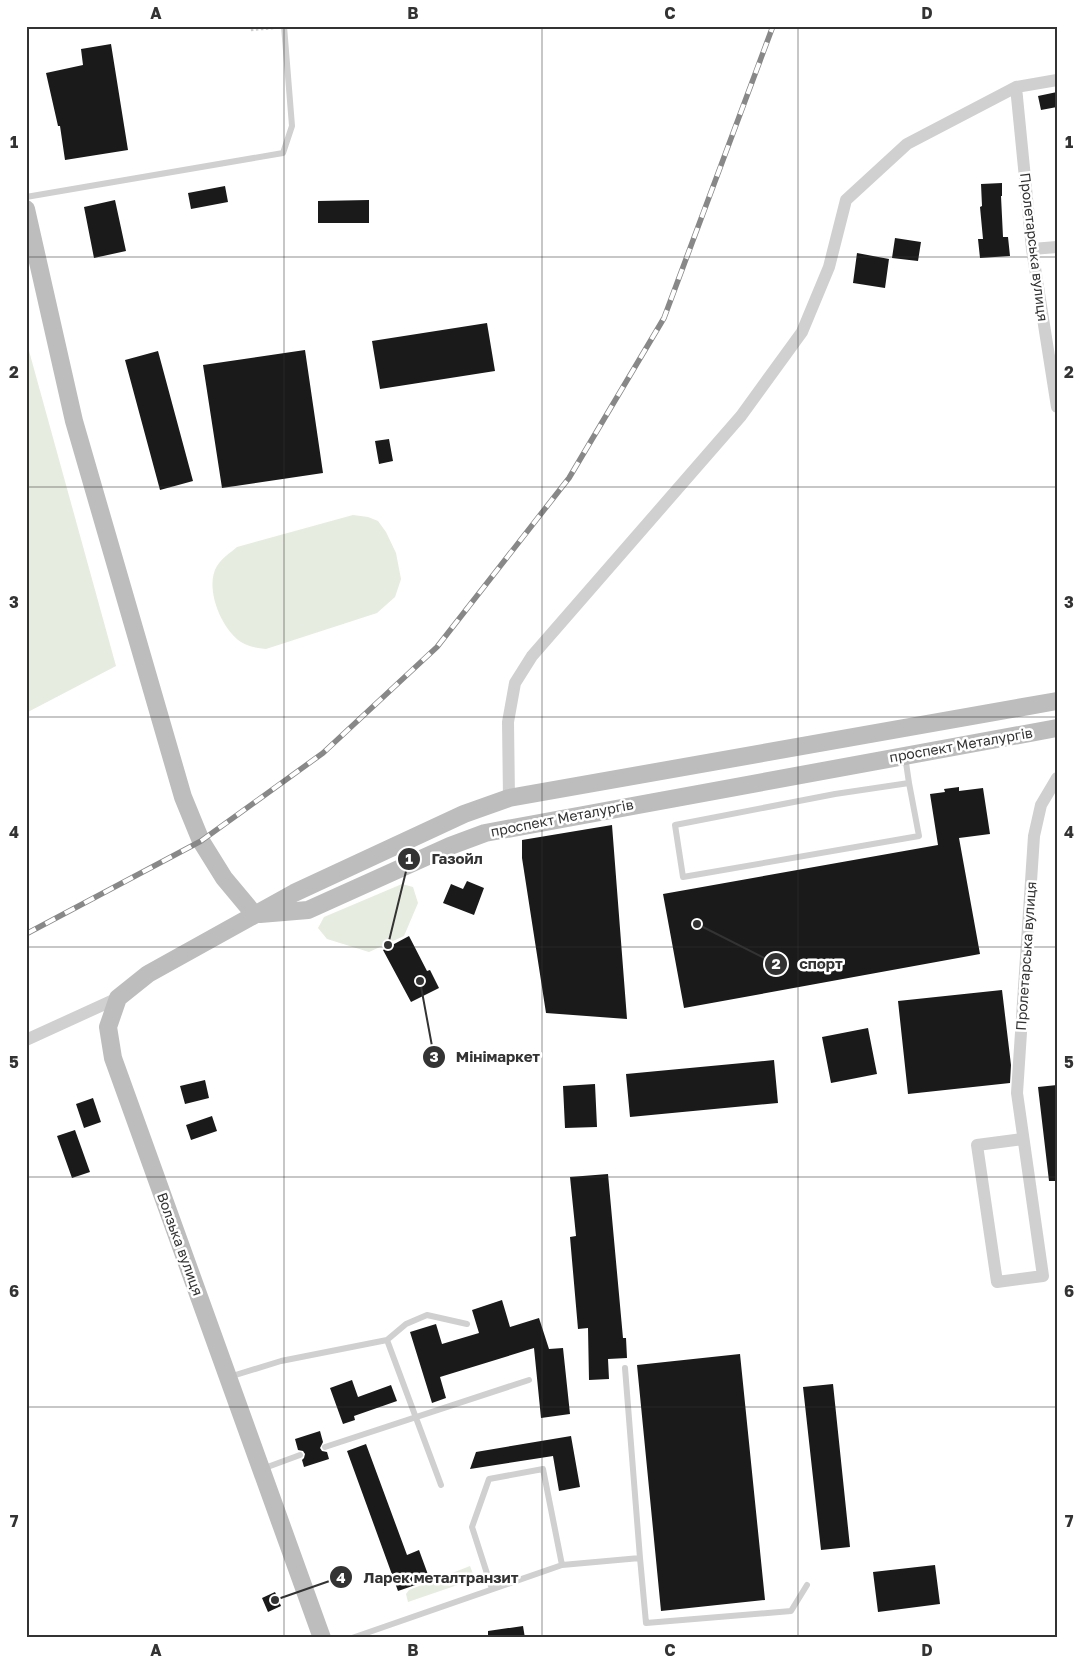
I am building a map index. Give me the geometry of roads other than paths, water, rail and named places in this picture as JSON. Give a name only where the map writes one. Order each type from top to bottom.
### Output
[{"type":"street","points":[[508,798],[508,722],[515,684],[532,656],[741,416],[802,332],[829,267],[846,200],[906,144],[1016,87],[1057,80]]},
{"type":"street","name":"Пролетарська вулиця","points":[[1016,87],[1032,249],[1057,406]]},
{"type":"street","points":[[26,209],[74,421],[183,797],[201,841],[224,878],[254,914],[148,974],[118,998],[26,1040]]},
{"type":"street","points":[[1032,249],[1057,247]]},
{"type":"street","name":"проспект Металургів","points":[[254,914],[294,893],[464,814],[508,798],[1057,701]]},
{"type":"street","name":"проспект Металургів","points":[[254,914],[308,910],[450,846],[486,833],[1057,728]]},
{"type":"street","points":[[722,760],[719,766],[719,774],[722,781],[729,787]]},
{"type":"street","name":"Пролетарська вулиця","points":[[1024,1139],[977,1145],[997,1282],[1043,1276],[1024,1139],[1017,1093],[1034,836],[1041,805],[1057,778]]},
{"type":"street","name":"Волзька вулиця","points":[[118,998],[108,1027],[113,1058],[322,1638]]},
{"type":"lane","points":[[26,197],[283,153],[292,126],[284,26]]},
{"type":"lane","points":[[905,755],[910,783],[919,836],[682,877],[675,825],[835,794],[910,783]]},
{"type":"lane","points":[[228,1378],[281,1361],[388,1340],[406,1324],[427,1315],[467,1324]]},
{"type":"lane","points":[[388,1340],[441,1484]]},
{"type":"lane","points":[[625,1368],[646,1622],[791,1611],[806,1585]]},
{"type":"lane","points":[[325,1447],[529,1380]]},
{"type":"lane","points":[[261,1469],[300,1455]]},
{"type":"lane","points":[[492,1589],[472,1527],[489,1479],[544,1469],[562,1565]]},
{"type":"lane","points":[[352,1638],[562,1565],[640,1558]]},
{"type":"railway","points":[[26,934],[201,841],[323,753],[437,647],[569,478],[664,318],[773,26]]},
{"type":"place","name":"спорт","points":[[697,924]]},
{"type":"place","name":"Газойл","points":[[388,945]]},
{"type":"place","name":"Мінімаркет","points":[[420,981]]},
{"type":"place","name":"Ларек металтранзит","points":[[275,1600]]}]
